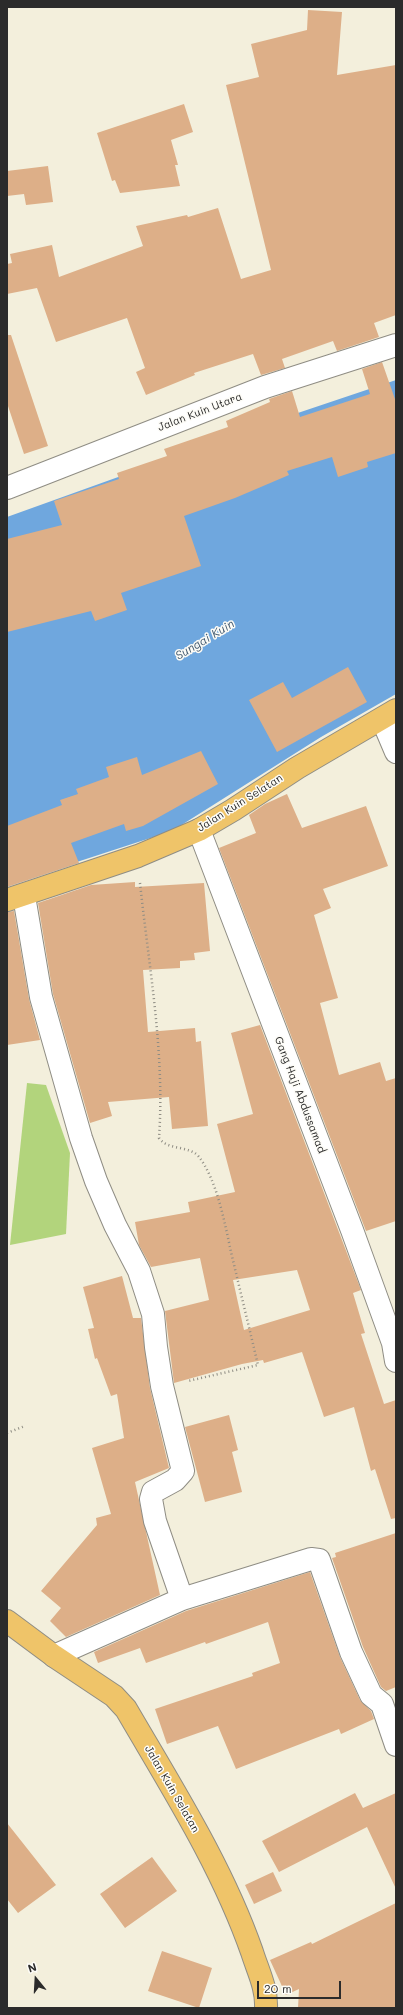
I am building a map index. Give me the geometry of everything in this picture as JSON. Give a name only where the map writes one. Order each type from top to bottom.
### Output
[{"type":"main road","name":"Jalan Kuin Selatan","points":[[15,898],[138,856],[199,830],[233,810],[297,768],[389,715]]},
{"type":"main road","name":"Jalan Kuin Selatan","points":[[7,1621],[54,1656],[114,1696],[126,1709],[212,1858],[245,1933],[266,1994],[266,2008]]},
{"type":"street","name":"Jalan Kuin Utara","points":[[7,488],[265,386],[396,345]]},
{"type":"street","points":[[389,715],[396,752]]},
{"type":"street","name":"Gang Haji Abdussamad","points":[[199,830],[352,1230],[393,1343],[396,1362]]},
{"type":"street","points":[[15,898],[57,1060],[80,1138],[96,1181],[115,1225],[139,1271],[153,1314],[162,1386],[183,1471],[175,1480],[153,1492],[151,1499],[155,1521],[182,1599]]},
{"type":"street","points":[[54,1656],[182,1599],[311,1558],[319,1560],[351,1652],[371,1695],[389,1701],[396,1745]]},
{"type":"path","points":[[138,856],[154,995],[161,1102],[159,1138],[166,1144],[193,1152],[198,1156],[204,1165],[220,1206],[258,1365],[211,1377],[162,1386]]},
{"type":"path","points":[[7,1433],[25,1426]]},
{"type":"green space","points":[[27,1083],[46,1085],[70,1153],[66,1234],[10,1245]]},
{"type":"water","name":"Sungai Kuin","points":[[396,380],[396,694],[321,737],[172,831],[37,875],[7,883],[7,517],[274,421]]},
{"type":"building","points":[[308,10],[342,12],[337,75],[396,65],[396,315],[374,323],[379,337],[337,351],[333,341],[282,359],[285,368],[261,375],[253,354],[194,373],[195,375],[146,395],[136,372],[145,368],[127,318],[56,342],[37,288],[7,294],[7,264],[12,263],[10,254],[52,245],[59,277],[143,246],[136,226],[187,215],[188,217],[218,208],[241,279],[271,270],[226,85],[259,77],[251,44],[307,30]]},
{"type":"building","points":[[184,104],[193,132],[171,140],[178,165],[175,165],[180,186],[120,193],[115,180],[112,181],[97,133]]},
{"type":"building","points":[[48,166],[53,202],[26,205],[24,194],[7,196],[7,171]]},
{"type":"building","points":[[7,335],[11,335],[48,446],[24,454],[7,403]]},
{"type":"building","points":[[382,362],[396,402],[396,453],[367,462],[368,467],[338,477],[332,457],[287,471],[289,475],[235,498],[184,516],[201,566],[121,593],[127,610],[95,621],[91,611],[7,632],[7,539],[62,525],[54,501],[119,479],[117,473],[167,456],[164,449],[228,427],[226,421],[270,402],[269,399],[292,391],[300,417],[370,394],[362,369]]},
{"type":"building","points":[[348,667],[367,702],[277,752],[249,700],[283,682],[292,698]]},
{"type":"building","points":[[201,751],[218,784],[143,826],[126,831],[124,824],[71,843],[79,863],[7,887],[7,826],[62,805],[60,800],[78,794],[76,789],[109,777],[106,767],[137,757],[142,775]]},
{"type":"building","points":[[287,794],[302,828],[366,806],[388,866],[323,889],[331,908],[314,915],[338,998],[320,1003],[339,1075],[380,1062],[386,1081],[396,1078],[396,1221],[366,1231],[219,848],[256,833],[249,815],[265,804]]},
{"type":"building","points":[[135,882],[135,887],[204,883],[210,951],[194,953],[195,960],[180,961],[180,968],[143,970],[148,1032],[195,1028],[196,1042],[201,1041],[208,1126],[172,1129],[169,1097],[108,1102],[112,1116],[90,1123],[53,994],[38,903],[91,885]]},
{"type":"building","points":[[14,911],[29,999],[40,1040],[7,1045],[7,912]]},
{"type":"building","points":[[260,1025],[361,1290],[353,1293],[365,1333],[361,1334],[384,1404],[396,1400],[396,1518],[391,1519],[375,1469],[371,1471],[354,1407],[324,1417],[302,1352],[264,1363],[263,1360],[242,1364],[174,1383],[165,1311],[209,1300],[200,1258],[151,1267],[139,1245],[135,1222],[190,1212],[188,1202],[235,1192],[217,1124],[253,1114],[231,1033]],"holes":[[[297,1270],[310,1310],[244,1330],[233,1280]]]},
{"type":"building","points":[[122,1276],[133,1318],[141,1318],[150,1388],[169,1468],[135,1482],[160,1595],[66,1637],[50,1621],[61,1608],[41,1591],[97,1525],[96,1518],[111,1514],[92,1448],[124,1438],[117,1394],[111,1396],[97,1358],[95,1359],[88,1329],[94,1328],[83,1287]]},
{"type":"building","points":[[229,1415],[238,1450],[232,1452],[242,1492],[205,1502],[185,1427]]},
{"type":"building","points":[[396,1533],[396,1687],[386,1691],[381,1687],[363,1647],[332,1558],[336,1557],[335,1553]]},
{"type":"building","points":[[310,1572],[340,1657],[360,1700],[371,1711],[374,1719],[341,1734],[339,1729],[236,1769],[218,1726],[167,1744],[155,1709],[253,1676],[252,1673],[280,1663],[268,1622],[146,1663],[140,1648],[98,1663],[94,1652],[186,1611]]},
{"type":"building","points":[[355,1793],[363,1808],[396,1793],[396,1889],[367,1827],[279,1872],[262,1841]]},
{"type":"building","points":[[7,1823],[56,1885],[18,1913],[7,1899]]},
{"type":"building","points":[[152,1857],[177,1891],[125,1928],[100,1894]]},
{"type":"building","points":[[273,1872],[282,1891],[254,1904],[245,1885]]},
{"type":"building","points":[[396,1903],[396,2008],[298,2008],[299,1989],[286,1995],[270,1960],[311,1942],[312,1944]]},
{"type":"building","points":[[162,1951],[212,1968],[199,2008],[148,1991]]}]
